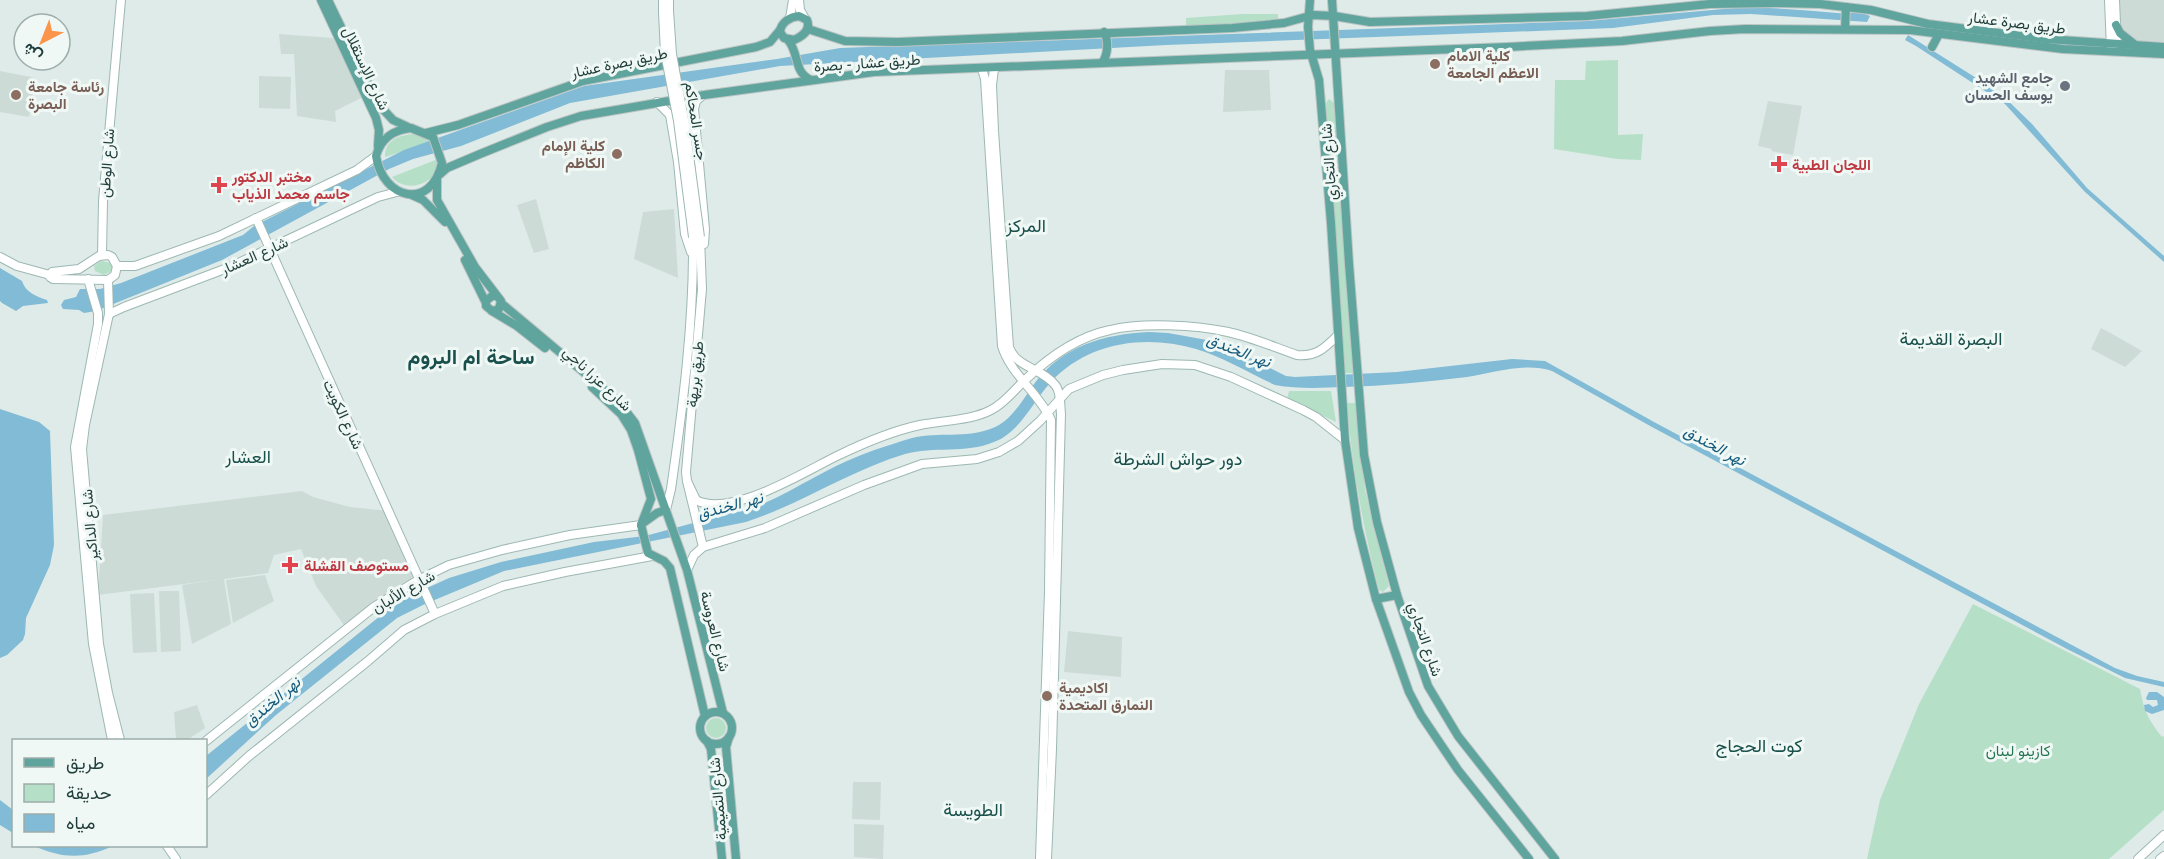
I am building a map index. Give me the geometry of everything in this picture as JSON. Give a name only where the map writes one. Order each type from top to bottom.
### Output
[{"type":"main road","name":"شارع الوطن","points":[[102,255],[103,201],[121,0]]},
{"type":"main road","name":"شارع الإستقلال","points":[[321,0],[376,118],[379,136],[376,155]]},
{"type":"main road","name":"شارع الإستقلال","points":[[328,0],[378,104],[393,120],[411,128]]},
{"type":"main road","points":[[663,0],[666,11]]},
{"type":"main road","points":[[666,11],[669,0]]},
{"type":"main road","points":[[790,18],[793,0]]},
{"type":"main road","points":[[788,40],[799,37],[808,29],[808,22],[800,10],[800,0]]},
{"type":"main road","name":"شارع التجاري","points":[[1310,0],[1308,27],[1311,53],[1319,80],[1345,440]]},
{"type":"main road","name":"شارع التجاري","points":[[1332,0],[1349,264],[1368,481],[1397,596],[1428,686],[1443,715],[1555,859]]},
{"type":"main road","points":[[2109,0],[2114,49]]},
{"type":"main road","points":[[2114,49],[2115,0]]},
{"type":"main road","name":"طريق بصرة عشار","points":[[808,29],[837,39],[862,42],[1232,28],[1284,23],[1308,16],[1370,22],[1617,14],[1710,4],[1820,4],[1846,9],[1871,10],[1938,26],[2114,49],[2138,46],[2164,47]]},
{"type":"main road","points":[[1608,7],[1617,14]]},
{"type":"main road","points":[[1845,27],[1846,9]]},
{"type":"main road","name":"جسر المحاكم","points":[[666,11],[665,53],[696,237]]},
{"type":"main road","points":[[804,17],[790,18],[782,24],[780,30],[782,37],[788,40],[795,53],[797,66],[801,73],[811,80]]},
{"type":"main road","points":[[2116,25],[2120,33],[2138,46]]},
{"type":"main road","name":"طريق عشار - بصرة","points":[[438,177],[447,168],[581,116],[657,102],[874,72],[994,69],[1336,50],[1622,41],[1710,30],[1845,27],[1910,30],[2063,49],[2114,49]]},
{"type":"main road","name":"طريق بصرة عشار","points":[[429,135],[583,81],[763,45],[770,42],[780,30]]},
{"type":"main road","points":[[1102,63],[1107,53],[1107,37],[1104,32]]},
{"type":"main road","points":[[1932,47],[1939,34]]},
{"type":"main road","points":[[2114,49],[2164,54]]},
{"type":"main road","points":[[982,69],[1003,298],[1011,351],[1019,362],[1038,371],[1056,386],[1060,398],[1061,432],[1048,754],[1040,859]]},
{"type":"main road","points":[[994,69],[992,85],[998,228]]},
{"type":"main road","points":[[1320,98],[1328,94],[1337,98]]},
{"type":"main road","points":[[697,261],[705,229],[694,109],[696,101],[704,95]]},
{"type":"main road","points":[[657,102],[670,115],[678,162],[685,234],[697,261]]},
{"type":"main road","points":[[408,194],[428,189],[438,177],[442,163],[429,135],[411,128],[391,133],[383,140],[376,155],[393,189],[423,200],[446,222],[489,307]]},
{"type":"main road","name":"شارع العشار","points":[[117,266],[135,266],[169,256],[258,221],[357,170],[376,155]]},
{"type":"main road","name":"شارع عزرا ناجي","points":[[438,177],[437,200],[475,267],[499,299],[627,411],[635,423],[682,556]]},
{"type":"main road","name":"شارع العشار","points":[[109,313],[230,267],[268,246],[393,189]]},
{"type":"main road","name":"شارع الكويت","points":[[258,221],[434,612]]},
{"type":"main road","name":"طريق بريهة","points":[[696,237],[701,307],[690,414],[687,481],[703,547]]},
{"type":"main road","points":[[0,257],[17,266],[50,275],[53,279],[89,283],[108,282],[115,275],[117,266],[112,257],[102,255],[83,267],[52,272],[50,275]]},
{"type":"main road","name":"طريق بريهة","points":[[666,510],[672,489],[697,261]]},
{"type":"main road","name":"شارع الداكير","points":[[108,282],[109,313],[83,436],[81,480],[93,645],[112,739]]},
{"type":"main road","name":"شارع الداكير","points":[[89,283],[98,313],[97,333],[76,438],[99,644],[120,739]]},
{"type":"main road","points":[[489,297],[499,299],[499,309],[489,307],[489,297]]},
{"type":"main road","points":[[1003,298],[1002,346],[1005,358],[1045,408],[1051,420],[1047,859]]},
{"type":"main road","name":"شارع عزرا ناجي","points":[[489,307],[517,326],[594,388],[621,414],[634,440],[650,494],[651,502],[641,529]]},
{"type":"main road","points":[[687,481],[696,500],[706,504],[759,495],[886,434],[986,412],[1004,401],[1054,355],[1080,340],[1121,327],[1177,326],[1227,332],[1305,356],[1324,349],[1338,335]]},
{"type":"main road","points":[[687,570],[692,558],[703,547],[765,528],[864,485],[922,464],[977,459],[990,455],[1018,441],[1029,431],[1045,408],[1069,389],[1113,372],[1141,366],[1182,364],[1195,365],[1231,377],[1304,410],[1345,440],[1358,528],[1376,599],[1409,692],[1421,716],[1458,770],[1529,859]]},
{"type":"main road","points":[[1029,431],[1041,427],[1052,436]]},
{"type":"main road","points":[[207,794],[244,760],[404,630],[434,612],[503,586],[649,553],[641,529],[657,513],[666,510]]},
{"type":"main road","name":"شارع الألبان","points":[[207,740],[374,607],[449,565],[501,550],[579,534],[641,529]]},
{"type":"main road","name":"شارع العروسة","points":[[649,553],[664,561],[670,568],[705,716]]},
{"type":"main road","name":"شارع العروسة","points":[[682,556],[723,713]]},
{"type":"main road","points":[[1376,599],[1397,596]]},
{"type":"main road","points":[[713,712],[723,713],[732,725],[729,737],[720,743],[711,743],[703,736],[700,728],[705,716],[713,712]]},
{"type":"main road","name":"شارع التميمية","points":[[729,737],[726,747],[736,859]]},
{"type":"main road","name":"شارع التميمية","points":[[707,741],[711,748],[722,859]]},
{"type":"main road","points":[[2138,859],[2164,835]]},
{"type":"main road","points":[[2160,859],[2164,856]]},
{"type":"shaded area","points":[[2116,0],[2164,0],[2164,44],[2118,43]]},
{"type":"shaded area","points":[[279,34],[333,38],[363,97],[335,111],[336,122],[297,116],[294,54],[281,54]]},
{"type":"shaded area","points":[[1225,70],[1269,70],[1271,110],[1223,112]]},
{"type":"shaded area","name":"رئاسة جامعة البصرة","points":[[0,71],[36,78],[29,117],[0,112]]},
{"type":"shaded area","points":[[259,76],[291,77],[290,109],[259,108]]},
{"type":"shaded area","points":[[1768,101],[1802,106],[1793,155],[1758,146]]},
{"type":"shaded area","points":[[536,199],[549,249],[534,253],[517,205]]},
{"type":"shaded area","points":[[674,209],[678,278],[634,259],[643,212]]},
{"type":"shaded area","points":[[2101,328],[2142,351],[2125,367],[2091,349]]},
{"type":"shaded area","points":[[302,491],[313,497],[350,507],[389,511],[420,579],[346,628],[316,586],[301,549],[274,555],[268,573],[224,579],[231,624],[192,644],[182,585],[215,580],[98,595],[103,515]]},
{"type":"shaded area","points":[[265,575],[274,601],[233,623],[226,580]]},
{"type":"shaded area","points":[[159,591],[179,591],[181,651],[161,652]]},
{"type":"shaded area","points":[[154,593],[157,652],[133,653],[130,594]]},
{"type":"shaded area","points":[[1068,631],[1122,637],[1121,677],[1064,672]]},
{"type":"shaded area","points":[[197,705],[205,728],[188,739],[176,739],[174,712]]},
{"type":"shaded area","points":[[853,782],[881,782],[880,820],[852,819]]},
{"type":"shaded area","points":[[854,824],[884,825],[883,859],[854,857]]},
{"type":"green space","points":[[1278,14],[1278,20],[1186,26],[1186,18]]},
{"type":"green space","points":[[1618,60],[1618,135],[1643,134],[1641,160],[1617,159],[1554,149],[1555,80],[1585,80],[1586,61]]},
{"type":"green space","points":[[1329,99],[1334,103],[1353,373],[1344,373],[1325,104]]},
{"type":"green space","points":[[414,134],[432,142],[385,157],[385,151],[390,143],[398,137]]},
{"type":"green space","points":[[438,159],[434,174],[421,184],[406,185],[392,177]]},
{"type":"green space","points":[[101,261],[111,263],[113,270],[104,275],[95,271],[94,266]]},
{"type":"green space","points":[[1289,391],[1331,391],[1336,422],[1287,399]]},
{"type":"green space","points":[[1347,403],[1355,403],[1365,490],[1389,586],[1383,592],[1379,590],[1363,520]]},
{"type":"green space","name":"كازينو لبنان","points":[[1973,604],[2140,689],[2147,714],[2162,737],[2164,736],[2164,810],[2109,859],[1867,859],[1880,800],[1919,704]]},
{"type":"green space","points":[[716,718],[723,721],[726,728],[723,735],[716,738],[709,735],[706,728],[709,721]]},
{"type":"water","points":[[1746,7],[1858,13],[1870,16],[1867,22],[1751,14],[1713,15],[1613,28],[1166,45],[780,66],[570,103],[461,146],[413,159],[389,169],[222,260],[96,311],[84,313],[79,310],[63,309],[61,305],[64,300],[76,297],[80,289],[100,289],[121,283],[243,235],[254,226],[404,150],[584,86],[840,48],[1588,21]]},
{"type":"water","points":[[1908,35],[2000,93],[2032,124],[2087,188],[2164,256],[2164,262],[2085,192],[2005,104],[1905,40]]},
{"type":"water","points":[[0,268],[22,281],[29,291],[47,300],[48,303],[23,306],[16,311],[2,303],[0,301]]},
{"type":"water","name":"نهر الخندق","points":[[1132,333],[1168,333],[1218,342],[1286,376],[1295,377],[1397,372],[1512,359],[1545,361],[1654,422],[2115,668],[2164,682],[2164,687],[2125,678],[2067,649],[1552,371],[1520,368],[1406,384],[1327,388],[1292,387],[1275,385],[1196,349],[1177,344],[1137,342],[1099,350],[1065,369],[1050,383],[1018,424],[994,442],[972,448],[927,450],[905,454],[864,469],[766,515],[746,522],[504,571],[425,604],[397,618],[276,715],[207,778],[207,755],[390,608],[414,594],[449,578],[501,562],[594,542],[645,536],[760,505],[846,462],[910,439],[981,432],[990,429],[1009,417],[1034,384],[1057,360],[1085,344]]},
{"type":"water","points":[[0,409],[39,422],[50,431],[54,545],[50,565],[26,618],[23,640],[7,655],[0,658]]},
{"type":"water","points":[[2149,692],[2157,692],[2164,697],[2164,710],[2152,714],[2145,711],[2144,705],[2149,704],[2153,707],[2158,705],[2157,700],[2147,700]]},
{"type":"water","points":[[0,800],[12,809],[12,832],[0,825]]},
{"type":"water","points":[[37,847],[110,847],[74,856]]},
{"type":"place","name":"كلية الامام الاعظم الجامعة","points":[[1435,64]]},
{"type":"place","name":"جامع الشهيد يوسف الحسان","points":[[2065,86]]},
{"type":"place","name":"رئاسة جامعة البصرة","points":[[16,95]]},
{"type":"place","name":"كلية الإمام الكاظم","points":[[617,154]]},
{"type":"place","name":"اللجان الطبية","points":[[1779,164]]},
{"type":"place","name":"مختبر الدكتور جاسم محمد الذياب","points":[[219,185]]},
{"type":"place","name":"مستوصف القشلة","points":[[290,565]]},
{"type":"place","name":"اكاديمية النمارق المتحدة","points":[[1047,696]]},
{"type":"district","name":"المركز","points":[[1026,225]]},
{"type":"district","name":"البصرة القديمة","points":[[1951,338]]},
{"type":"district","name":"ساحة ام البروم","points":[[471,356]]},
{"type":"district","name":"العشار","points":[[248,456]]},
{"type":"district","name":"دور حواش الشرطة","points":[[1178,458]]},
{"type":"district","name":"كوت الحجاج","points":[[1759,745]]},
{"type":"district","name":"الطويسة","points":[[973,809]]}]
